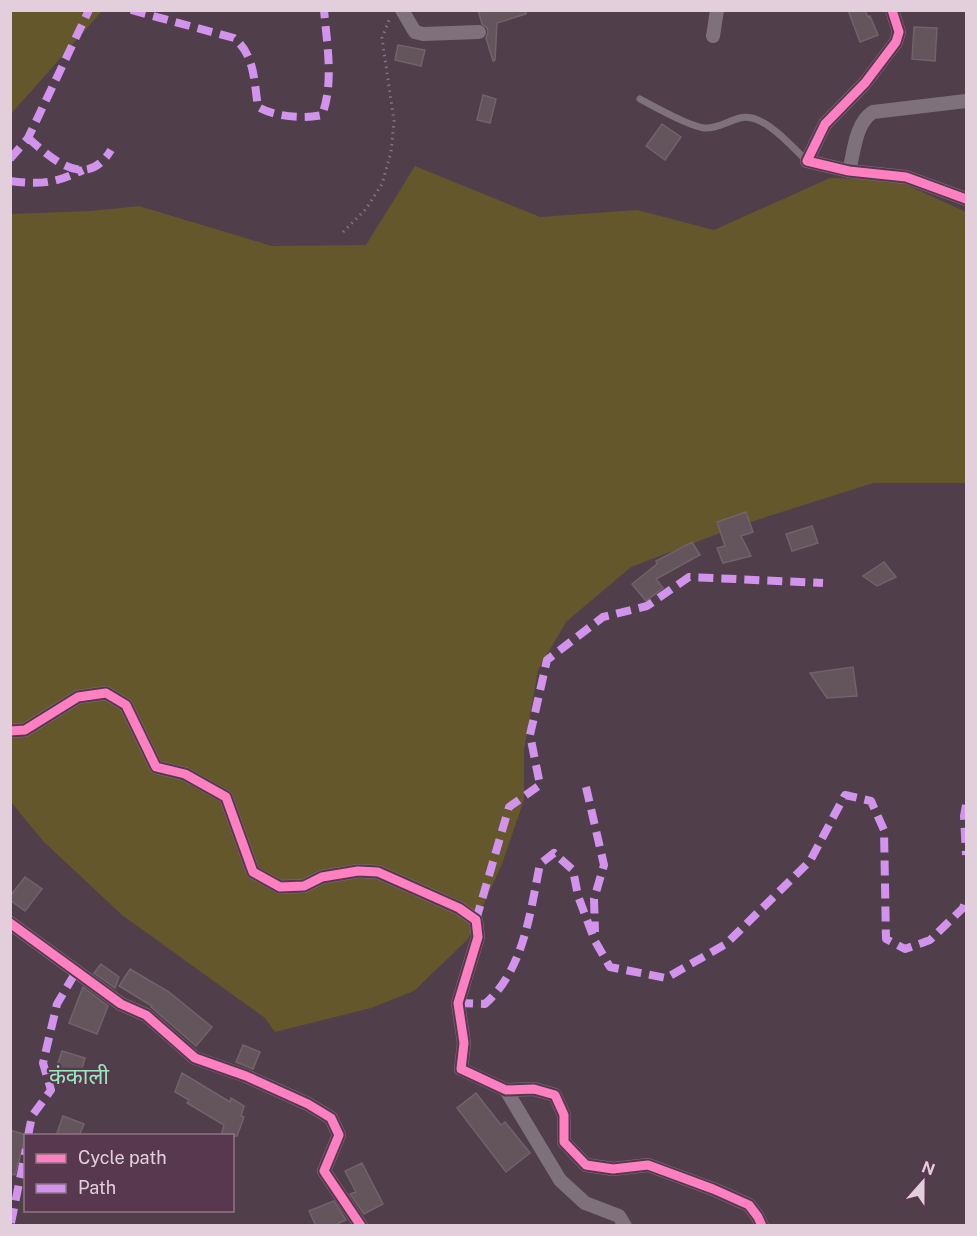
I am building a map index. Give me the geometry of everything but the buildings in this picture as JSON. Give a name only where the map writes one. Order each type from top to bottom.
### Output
[{"type":"street","points":[[402,10],[415,32],[423,34],[479,32]]},
{"type":"street","points":[[713,36],[717,10]]},
{"type":"street","points":[[892,10],[899,32],[897,42],[865,83],[825,124],[807,161],[849,171],[906,177],[966,199]]},
{"type":"street","points":[[849,171],[861,126],[866,117],[873,112],[966,101]]},
{"type":"street","points":[[10,730],[25,730],[78,697],[106,693],[126,705],[156,767],[185,774],[226,797],[253,872],[280,886],[304,886],[322,877],[358,871],[378,872],[459,908],[476,920],[478,937],[458,1003],[464,1043],[461,1069],[506,1090],[534,1089],[555,1095],[564,1115],[564,1142],[586,1165],[613,1169],[648,1165],[749,1205],[762,1226]]},
{"type":"street","points":[[10,923],[121,1004],[146,1015],[195,1058],[308,1104],[331,1118],[339,1135],[324,1172],[361,1226]]},
{"type":"street","points":[[506,1090],[560,1180],[585,1203],[620,1216],[625,1226]]},
{"type":"lane","points":[[640,99],[703,128],[716,127],[748,116],[758,118],[807,161]]},
{"type":"path","points":[[343,232],[366,209],[382,184],[391,152],[394,121],[382,38],[392,10]]},
{"type":"shaded area","points":[[10,11],[102,11],[11,114]]},
{"type":"shaded area","points":[[415,166],[540,217],[637,210],[714,230],[830,178],[896,180],[966,212],[966,483],[873,483],[741,525],[631,567],[566,622],[538,670],[524,750],[524,800],[502,864],[468,939],[414,991],[371,1008],[275,1032],[265,1018],[122,915],[44,842],[11,802],[10,214],[91,211],[139,206],[272,246],[366,245]]},
{"type":"marked path","points":[[10,159],[28,138],[89,10]]},
{"type":"marked path","points":[[131,10],[234,38],[246,52],[250,61],[258,107],[272,113],[298,117],[322,115],[326,103],[329,64],[324,10]]},
{"type":"marked path","points":[[28,138],[58,162],[80,170],[91,168],[101,162],[111,150]]},
{"type":"marked path","points":[[10,181],[48,182],[83,170]]},
{"type":"marked path","points":[[476,920],[509,807],[540,785],[530,735],[547,660],[603,617],[647,606],[689,577],[823,583]]},
{"type":"marked path","points":[[586,787],[604,865],[594,899],[595,932]]},
{"type":"marked path","points":[[458,1003],[485,1004],[509,974],[523,939],[540,864],[554,853],[573,870],[578,896],[595,941],[610,967],[666,978],[726,944],[810,861],[845,795],[871,801],[884,830],[886,939],[905,949],[930,940],[963,908],[966,899]]},
{"type":"marked path","points":[[966,805],[964,816],[966,855]]},
{"type":"marked path","points":[[28,1134],[32,1116],[51,1090],[43,1063],[57,1004],[77,970]]},
{"type":"marked path","points":[[11,1223],[24,1159]]},
{"type":"cycle path","points":[[892,10],[899,32],[896,42],[865,83],[825,124],[807,161],[849,171],[906,177],[966,199]]},
{"type":"cycle path","points":[[10,731],[25,730],[78,697],[106,693],[126,705],[156,767],[185,774],[226,797],[253,872],[280,887],[304,886],[322,877],[358,871],[378,872],[459,908],[476,920],[478,937],[458,1003],[464,1043],[461,1069],[506,1090],[534,1089],[555,1095],[564,1115],[564,1142],[586,1165],[613,1169],[648,1165],[749,1205],[762,1226]]},
{"type":"cycle path","points":[[10,923],[121,1004],[146,1015],[195,1058],[246,1076],[308,1104],[331,1118],[339,1135],[324,1171],[361,1226]]},
{"type":"district","name":"कंकाली","points":[[79,1076]]}]
